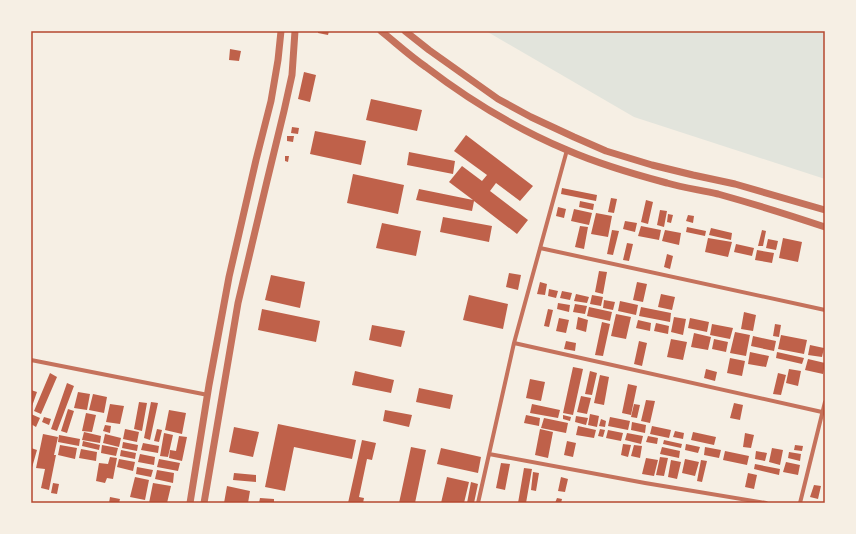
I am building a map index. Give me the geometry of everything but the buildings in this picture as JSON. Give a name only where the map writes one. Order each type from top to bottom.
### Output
[{"type":"street","points":[[190,503],[229,277],[271,101],[281,31]]},
{"type":"street","points":[[204,503],[238,303],[292,75],[295,31]]},
{"type":"street","points":[[381,31],[425,67],[460,92],[498,115],[567,150],[616,168],[668,184],[716,194],[825,227]]},
{"type":"street","points":[[405,31],[498,99],[531,117],[600,148],[652,165],[735,184],[825,210]]},
{"type":"street","points":[[478,503],[514,343],[567,150]]},
{"type":"street","points":[[540,248],[825,310]]},
{"type":"street","points":[[514,343],[822,412]]},
{"type":"street","points":[[31,360],[208,395]]},
{"type":"street","points":[[800,503],[825,402]]},
{"type":"street","points":[[489,454],[645,483],[766,503]]},
{"type":"shaded area","points":[[486,31],[825,31],[825,179],[634,117]]}]
